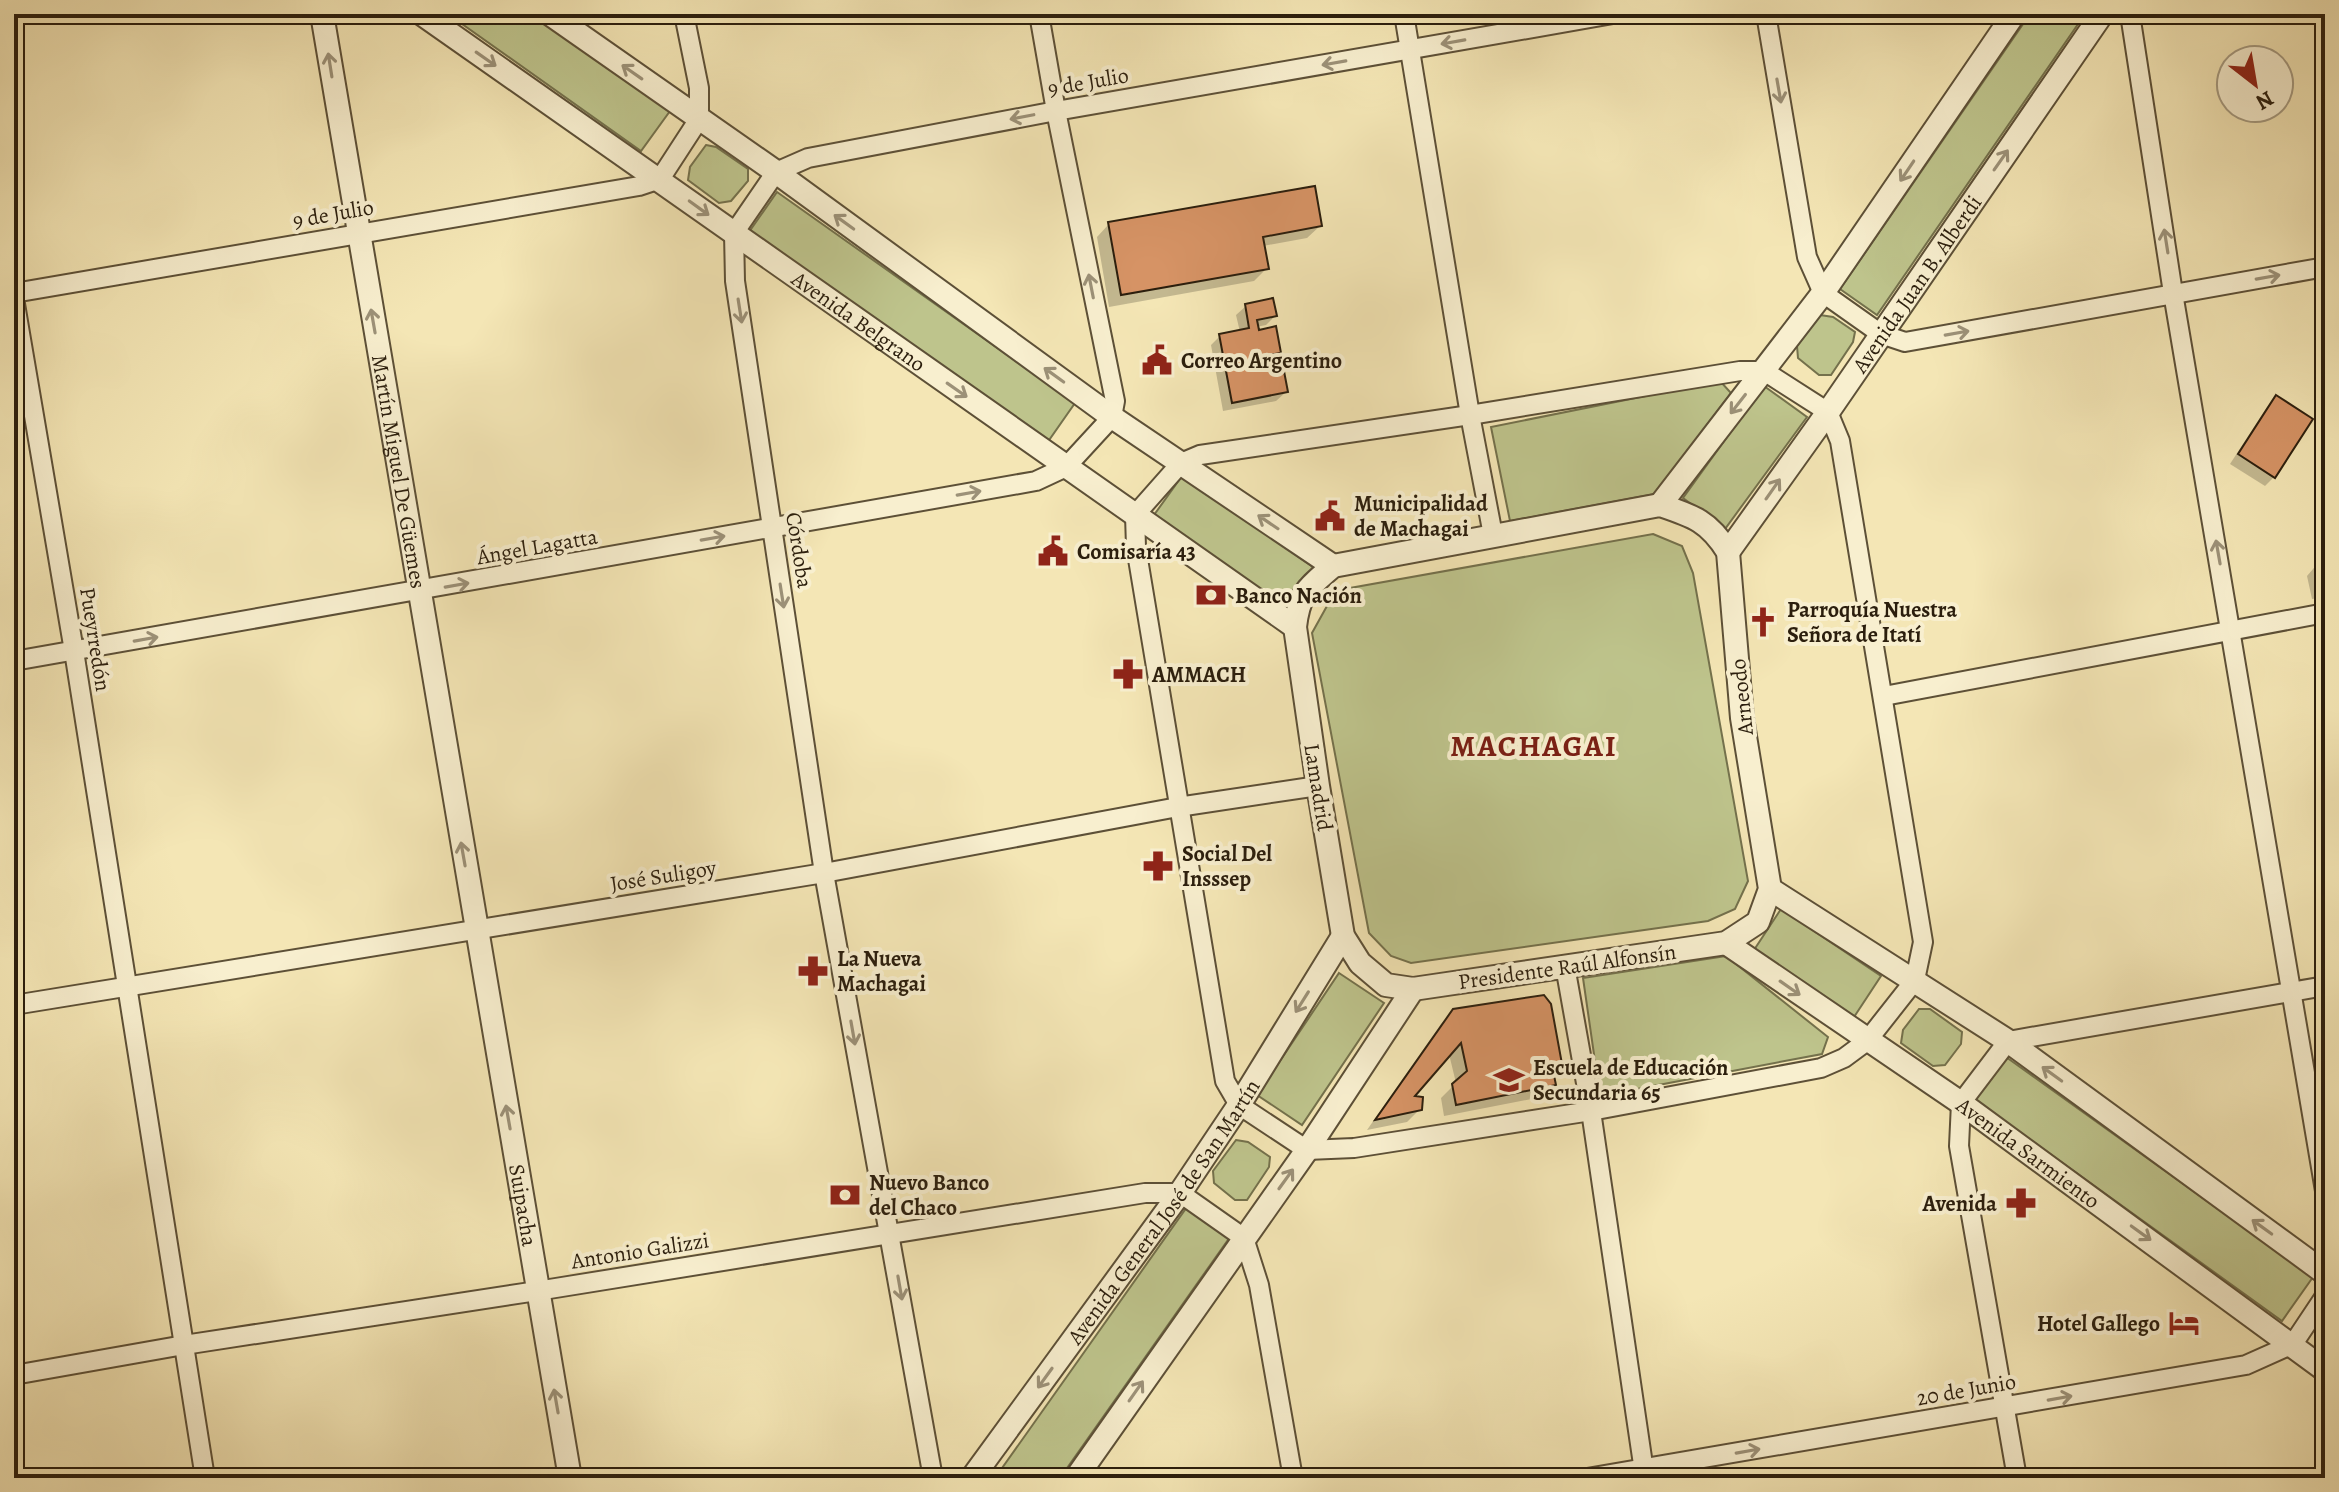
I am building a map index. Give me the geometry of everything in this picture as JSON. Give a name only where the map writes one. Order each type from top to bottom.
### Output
[{"type":"street","name":"Martín Miguel De Güemes","points":[[322,14],[476,930]]},
{"type":"street","name":"Avenida Belgrano","points":[[422,14],[1295,627]]},
{"type":"street","points":[[550,14],[776,172],[1112,417],[1333,566],[1660,505],[1696,517],[1716,533],[1728,552]]},
{"type":"street","points":[[660,179],[699,119],[699,88],[684,14]]},
{"type":"street","points":[[1039,14],[1115,401],[1112,417],[1066,467]]},
{"type":"street","points":[[1404,14],[1470,415],[1493,535]]},
{"type":"street","name":"9 de Julio","points":[[776,172],[808,158],[1056,111],[1613,14]]},
{"type":"street","points":[[1766,14],[1807,257],[1823,293],[1881,334],[1905,342],[2325,267]]},
{"type":"street","points":[[1660,505],[1823,293],[2014,14]]},
{"type":"street","name":"Avenida Juan B. Alberdi","points":[[1728,552],[2102,14]]},
{"type":"street","points":[[2130,14],[2173,293],[2325,1191]]},
{"type":"street","points":[[734,233],[776,172]]},
{"type":"street","name":"9 de Julio","points":[[14,295],[639,186],[660,179]]},
{"type":"street","name":"Córdoba","points":[[734,233],[735,281],[824,873],[933,1478]]},
{"type":"street","name":"Pueyrredón","points":[[14,295],[74,651],[205,1478]]},
{"type":"street","points":[[1740,371],[1764,371],[1828,412],[1840,441],[1923,942],[1915,980],[1867,1041],[1844,1058],[1821,1068],[1591,1111],[1354,1148],[1307,1150],[1239,1105],[1225,1081],[1136,547],[1135,515],[1181,463],[1200,455],[1470,415],[1740,371]]},
{"type":"street","name":"Ángel Lagatta","points":[[14,661],[1036,481],[1066,467]]},
{"type":"street","name":"Arneodo","points":[[1728,552],[1742,718],[1770,889]]},
{"type":"street","name":"Lamadrid","points":[[1333,566],[1305,591],[1297,607],[1295,627],[1343,936],[1360,963],[1373,974]]},
{"type":"street","points":[[1884,696],[2325,613]]},
{"type":"street","name":"José Suligoy","points":[[14,1005],[824,873],[1178,807],[1318,786]]},
{"type":"street","points":[[1770,889],[2008,1041],[2325,1273]]},
{"type":"street","name":"Presidente Raúl Alfonsín","points":[[1373,974],[1386,985],[1413,989],[1726,943],[1758,922],[1770,889]]},
{"type":"street","name":"Suipacha","points":[[476,930],[570,1478]]},
{"type":"street","name":"Avenida General José de San Martín","points":[[972,1478],[1180,1193],[1239,1105],[1343,936]]},
{"type":"street","name":"Avenida Sarmiento","points":[[1726,943],[1961,1103],[2325,1370]]},
{"type":"street","points":[[1565,966],[1591,1111],[1645,1473]]},
{"type":"street","points":[[2017,1478],[1959,1146],[1961,1103],[2008,1041],[2325,986]]},
{"type":"street","points":[[1076,1478],[1307,1150],[1413,989]]},
{"type":"street","name":"Antonio Galizzi","points":[[14,1375],[184,1345],[1145,1193],[1180,1193]]},
{"type":"street","points":[[1180,1193],[1244,1238],[1259,1285],[1293,1478]]},
{"type":"street","points":[[2293,1344],[2325,1296]]},
{"type":"street","name":"20 de Junio","points":[[1587,1478],[1645,1473],[2246,1365],[2293,1344]]},
{"type":"green space","points":[[448,14],[532,14],[670,111],[641,151]]},
{"type":"green space","points":[[2030,14],[2085,14],[1877,315],[1840,289]]},
{"type":"green space","points":[[706,145],[716,147],[748,169],[748,181],[731,201],[719,203],[688,180],[690,167]]},
{"type":"green space","points":[[777,192],[1075,403],[1047,443],[749,232]]},
{"type":"green space","points":[[1820,315],[1833,317],[1855,332],[1853,342],[1831,375],[1819,375],[1798,358],[1797,346]]},
{"type":"green space","points":[[1720,381],[1731,393],[1655,494],[1510,521],[1491,427]]},
{"type":"green space","points":[[1764,386],[1807,417],[1725,529],[1683,498]]},
{"type":"green space","points":[[1182,476],[1313,567],[1285,606],[1154,515]]},
{"type":"green space","points":[[1653,534],[1682,546],[1693,573],[1748,881],[1735,909],[1708,921],[1411,963],[1391,956],[1369,933],[1312,633],[1327,606],[1350,588]]},
{"type":"green space","points":[[1781,909],[1881,976],[1854,1017],[1754,950]]},
{"type":"green space","points":[[1726,956],[1828,1037],[1822,1054],[1600,1096],[1583,978]]},
{"type":"green space","points":[[1339,973],[1384,1003],[1302,1125],[1257,1095]]},
{"type":"green space","points":[[1919,1009],[1930,1009],[1962,1032],[1961,1044],[1945,1065],[1933,1066],[1901,1043],[1903,1030]]},
{"type":"green space","points":[[2006,1057],[2313,1277],[2282,1321],[1975,1100]]},
{"type":"green space","points":[[1236,1140],[1248,1142],[1270,1157],[1269,1167],[1247,1200],[1235,1200],[1214,1183],[1213,1171]]},
{"type":"green space","points":[[1187,1207],[1230,1237],[1060,1478],[995,1478]]},
{"type":"building","points":[[1315,186],[1322,226],[1263,237],[1269,269],[1121,295],[1108,222]]},
{"type":"building","points":[[1273,298],[1277,316],[1257,320],[1259,330],[1276,326],[1281,353],[1263,356],[1265,370],[1283,366],[1288,392],[1232,403],[1219,334],[1249,328],[1245,304]]},
{"type":"building","points":[[2276,395],[2313,419],[2275,478],[2238,454]]},
{"type":"building","points":[[2325,561],[2325,588],[2324,588],[2319,562]]},
{"type":"building","points":[[1544,995],[1551,1004],[1562,1064],[1552,1066],[1556,1085],[1456,1105],[1452,1084],[1467,1071],[1461,1043],[1415,1096],[1423,1097],[1422,1110],[1375,1120],[1453,1009]]},
{"type":"place","name":"Correo Argentino","points":[[1157,360]]},
{"type":"place","name":"Municipalidad de Machagai","points":[[1330,516]]},
{"type":"place","name":"Comisaría 43","points":[[1053,551]]},
{"type":"place","name":"Banco Nación","points":[[1211,595]]},
{"type":"place","name":"Parroquía Nuestra Señora de Itatí","points":[[1763,622]]},
{"type":"place","name":"AMMACH","points":[[1128,674]]},
{"type":"place","name":"Social Del Insssep","points":[[1158,866]]},
{"type":"place","name":"La Nueva Machagai","points":[[813,971]]},
{"type":"place","name":"Escuela de Educación Secundaria 65","points":[[1509,1080]]},
{"type":"place","name":"Nuevo Banco del Chaco","points":[[845,1195]]},
{"type":"place","name":"Avenida","points":[[2021,1203]]},
{"type":"place","name":"Hotel Gallego","points":[[2184,1323]]},
{"type":"district","name":"MACHAGAI","points":[[1534,746]]}]
